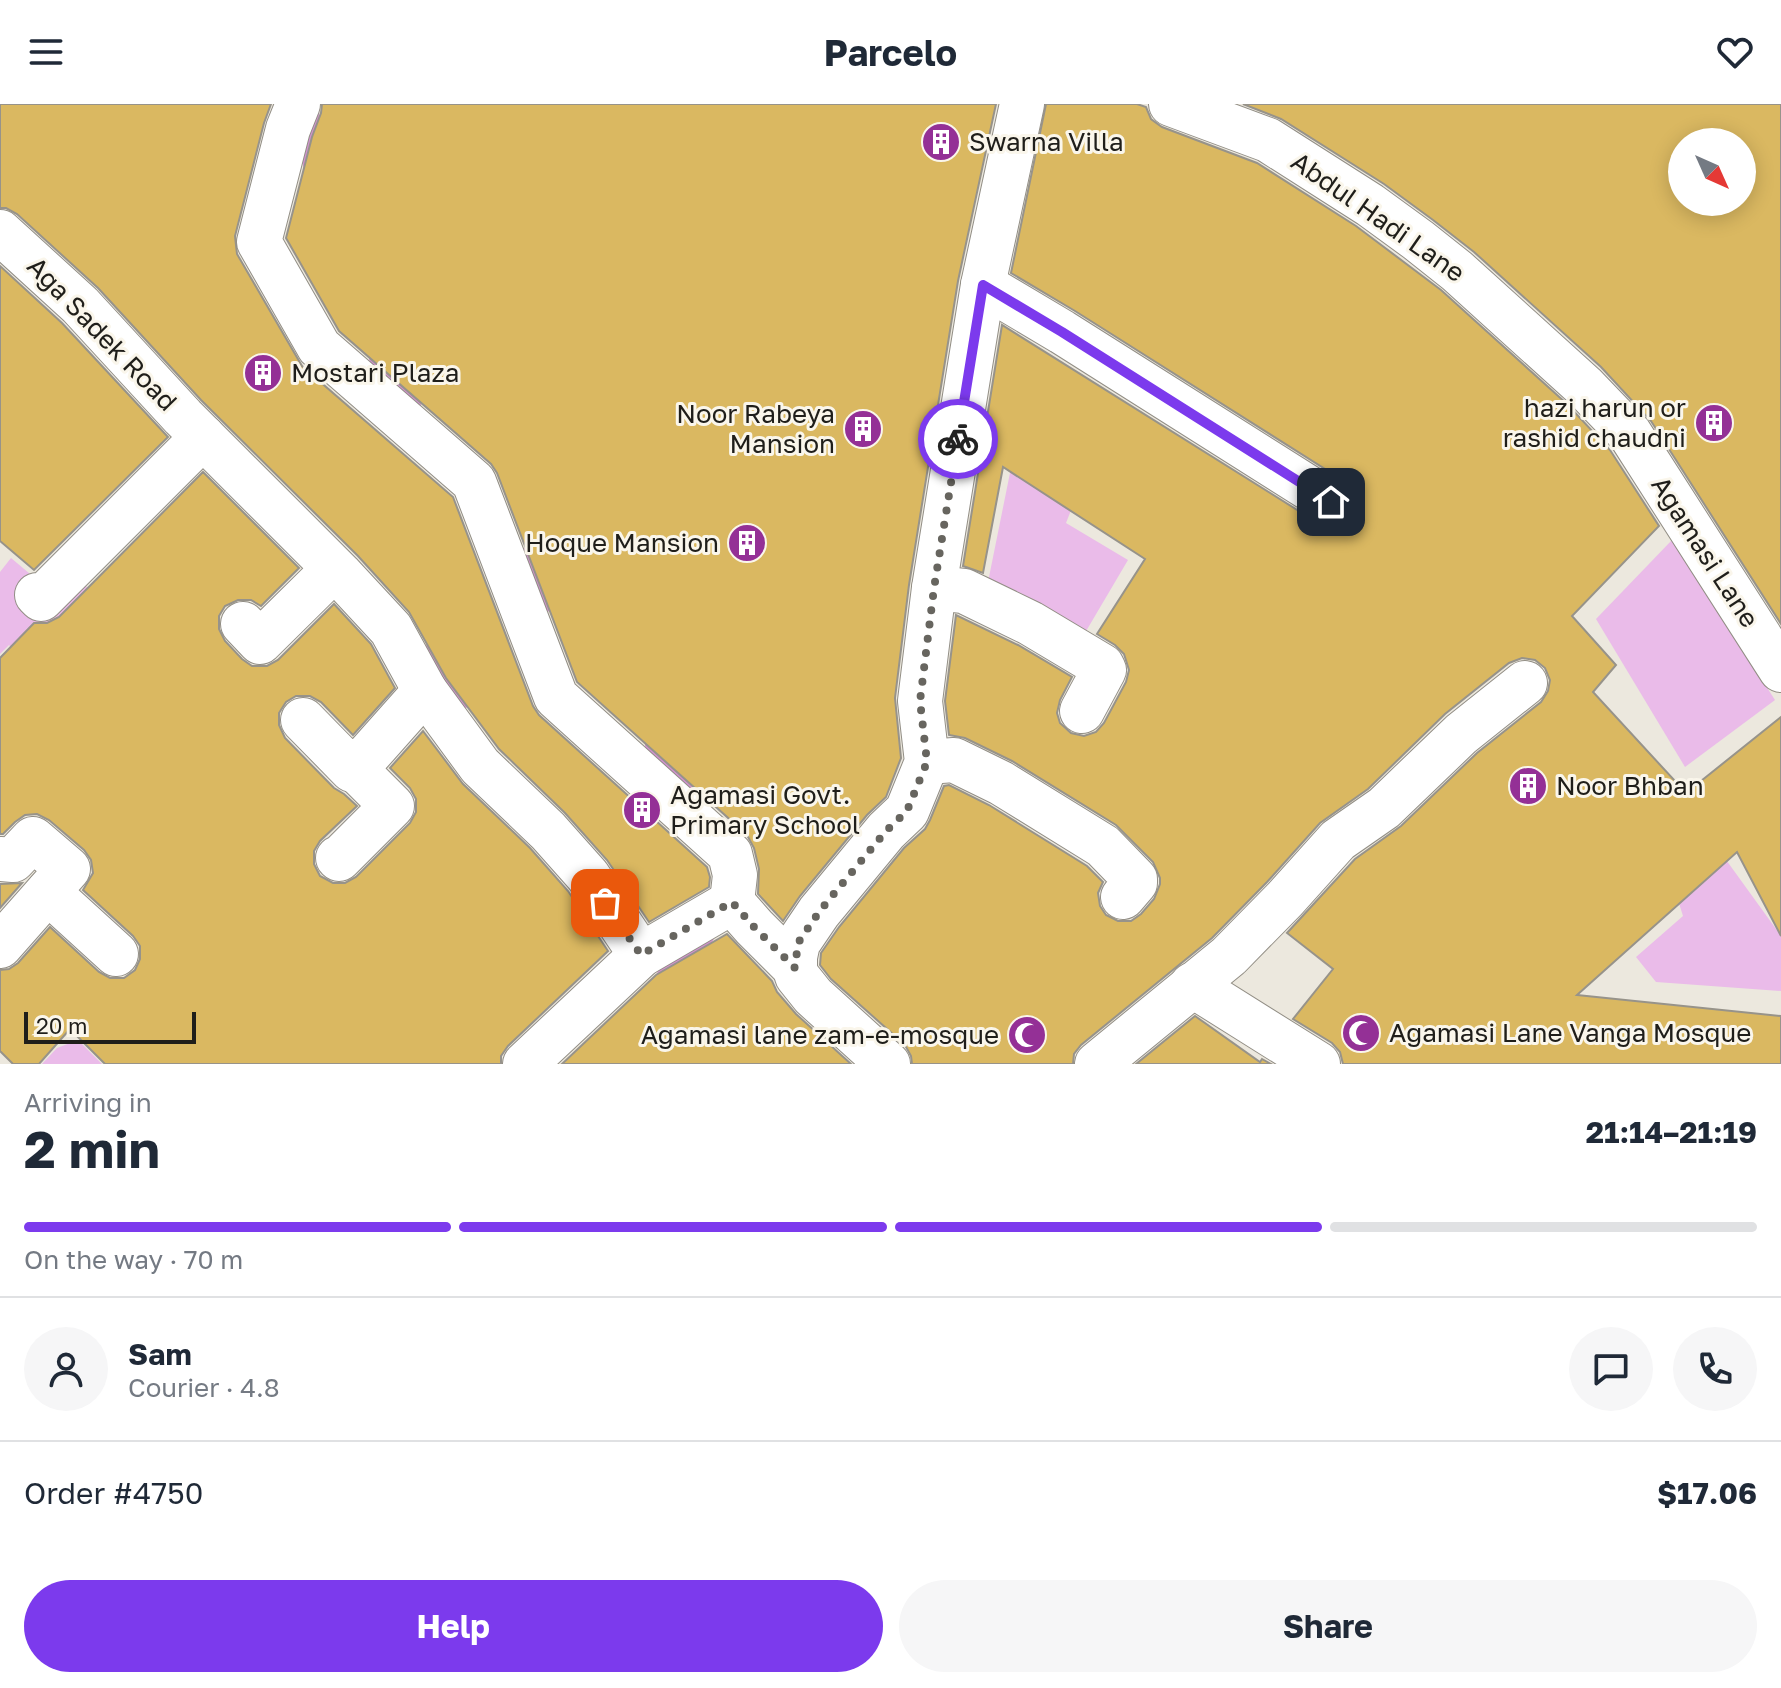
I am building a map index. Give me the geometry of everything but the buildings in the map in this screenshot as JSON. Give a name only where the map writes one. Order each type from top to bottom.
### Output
[{"type":"street","points":[[298,104],[288,129],[259,242],[319,347],[474,482],[556,697],[730,854],[735,875],[732,902],[795,968]]},
{"type":"street","points":[[888,1064],[813,996],[797,976],[798,943],[842,884],[907,811],[927,762],[920,701],[934,588],[983,285],[1022,104]]},
{"type":"street","name":"Abdul Hadi Lane","points":[[1171,104],[1268,140],[1370,205],[1457,271],[1584,386],[1630,434]]},
{"type":"street","name":"Aga Sadek Road","points":[[0,232],[80,305],[203,437],[391,629],[425,691],[480,766],[548,831],[588,876],[641,955]]},
{"type":"street","points":[[983,285],[1331,502]]},
{"type":"street","name":"Agamasi Lane","points":[[1630,434],[1781,670]]},
{"type":"street","points":[[37,595],[41,599],[203,437]]},
{"type":"street","points":[[243,624],[260,642],[334,569]]},
{"type":"street","points":[[934,588],[964,591],[1030,623],[1102,666],[1104,670],[1082,711]]},
{"type":"street","points":[[1097,1064],[1229,956],[1338,840],[1384,808],[1461,734],[1525,683]]},
{"type":"street","points":[[338,858],[392,806],[354,769],[425,691]]},
{"type":"street","points":[[927,762],[954,760],[1001,783],[1103,846],[1135,879],[1123,897]]},
{"type":"street","points":[[0,859],[13,860],[33,839],[68,869],[0,946]]},
{"type":"street","points":[[48,892],[116,954]]},
{"type":"street","points":[[525,1064],[641,955],[732,902]]},
{"type":"street","points":[[1192,985],[1318,1064]]},
{"type":"shaded area","points":[[1013,458],[1077,495],[1066,523],[1128,560],[1082,638],[987,587]]},
{"type":"shaded area","points":[[1672,540],[1775,700],[1685,767],[1596,619]]},
{"type":"shaded area","points":[[11,558],[42,584],[74,575],[88,588],[43,677],[9,645],[0,654],[0,572]]},
{"type":"shaded area","points":[[1724,857],[1781,936],[1781,991],[1656,982],[1636,957],[1683,916],[1669,872]]},
{"type":"shaded area","points":[[78,1040],[102,1064],[42,1064],[57,1048]]},
{"type":"waterway","points":[[310,107],[312,165]]},
{"type":"waterway","points":[[378,358],[412,405]]},
{"type":"waterway","points":[[520,556],[553,604]]},
{"type":"waterway","points":[[422,653],[464,699]]},
{"type":"waterway","points":[[654,745],[691,796]]},
{"type":"waterway","points":[[665,977],[706,935]]},
{"type":"way so far","points":[[605,903],[641,955],[732,902],[795,968],[798,943],[842,884],[907,811],[927,762],[920,701],[958,439]]},
{"type":"place","name":"Swarna Villa","points":[[941,142]]},
{"type":"place","name":"Mostari Plaza","points":[[263,373]]},
{"type":"place","name":"hazi harun or rashid chaudni","points":[[1714,423]]},
{"type":"place","name":"Noor Rabeya Mansion","points":[[863,429]]},
{"type":"place","name":"Hoque Mansion","points":[[747,543]]},
{"type":"place","name":"Noor Bhban","points":[[1528,786]]},
{"type":"place","name":"Agamasi Govt. Primary School","points":[[642,810]]},
{"type":"place","name":"Agamasi Lane Vanga Mosque","points":[[1361,1033]]},
{"type":"place","name":"Agamasi lane zam-e-mosque","points":[[1027,1035]]},
{"type":"route","points":[[958,439],[983,285],[1331,502]]}]
